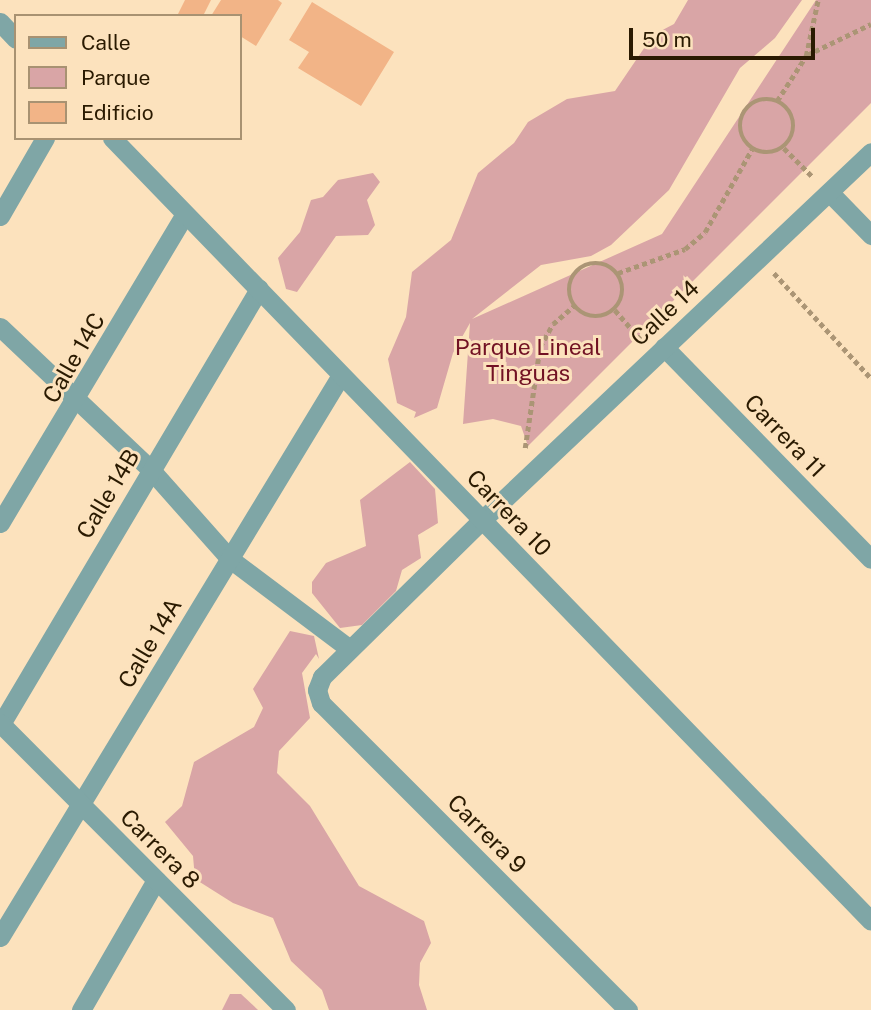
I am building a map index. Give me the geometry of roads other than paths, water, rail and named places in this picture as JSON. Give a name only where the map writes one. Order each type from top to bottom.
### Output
[{"type":"street","points":[[0,22],[14,37]]},
{"type":"street","points":[[0,216],[44,140]]},
{"type":"street","name":"Carrera 10","points":[[114,140],[869,915]]},
{"type":"street","name":"Calle 14","points":[[317,690],[350,649],[482,520],[871,152]]},
{"type":"street","points":[[830,193],[871,235]]},
{"type":"street","name":"Calle 14C","points":[[0,523],[79,399],[185,214]]},
{"type":"street","name":"Calle 14B","points":[[1,724],[258,289]]},
{"type":"street","points":[[0,327],[151,470],[230,559],[350,649]]},
{"type":"street","name":"Carrera 11","points":[[664,347],[871,559]]},
{"type":"street","name":"Calle 14A","points":[[0,937],[341,375]]},
{"type":"street","name":"Carrera 9","points":[[317,690],[321,703],[628,1010]]},
{"type":"street","name":"Carrera 8","points":[[1,724],[286,1010]]},
{"type":"street","points":[[81,1010],[156,880]]},
{"type":"park label","name":"Parque Lineal Tinguas","points":[[528,360]]}]
